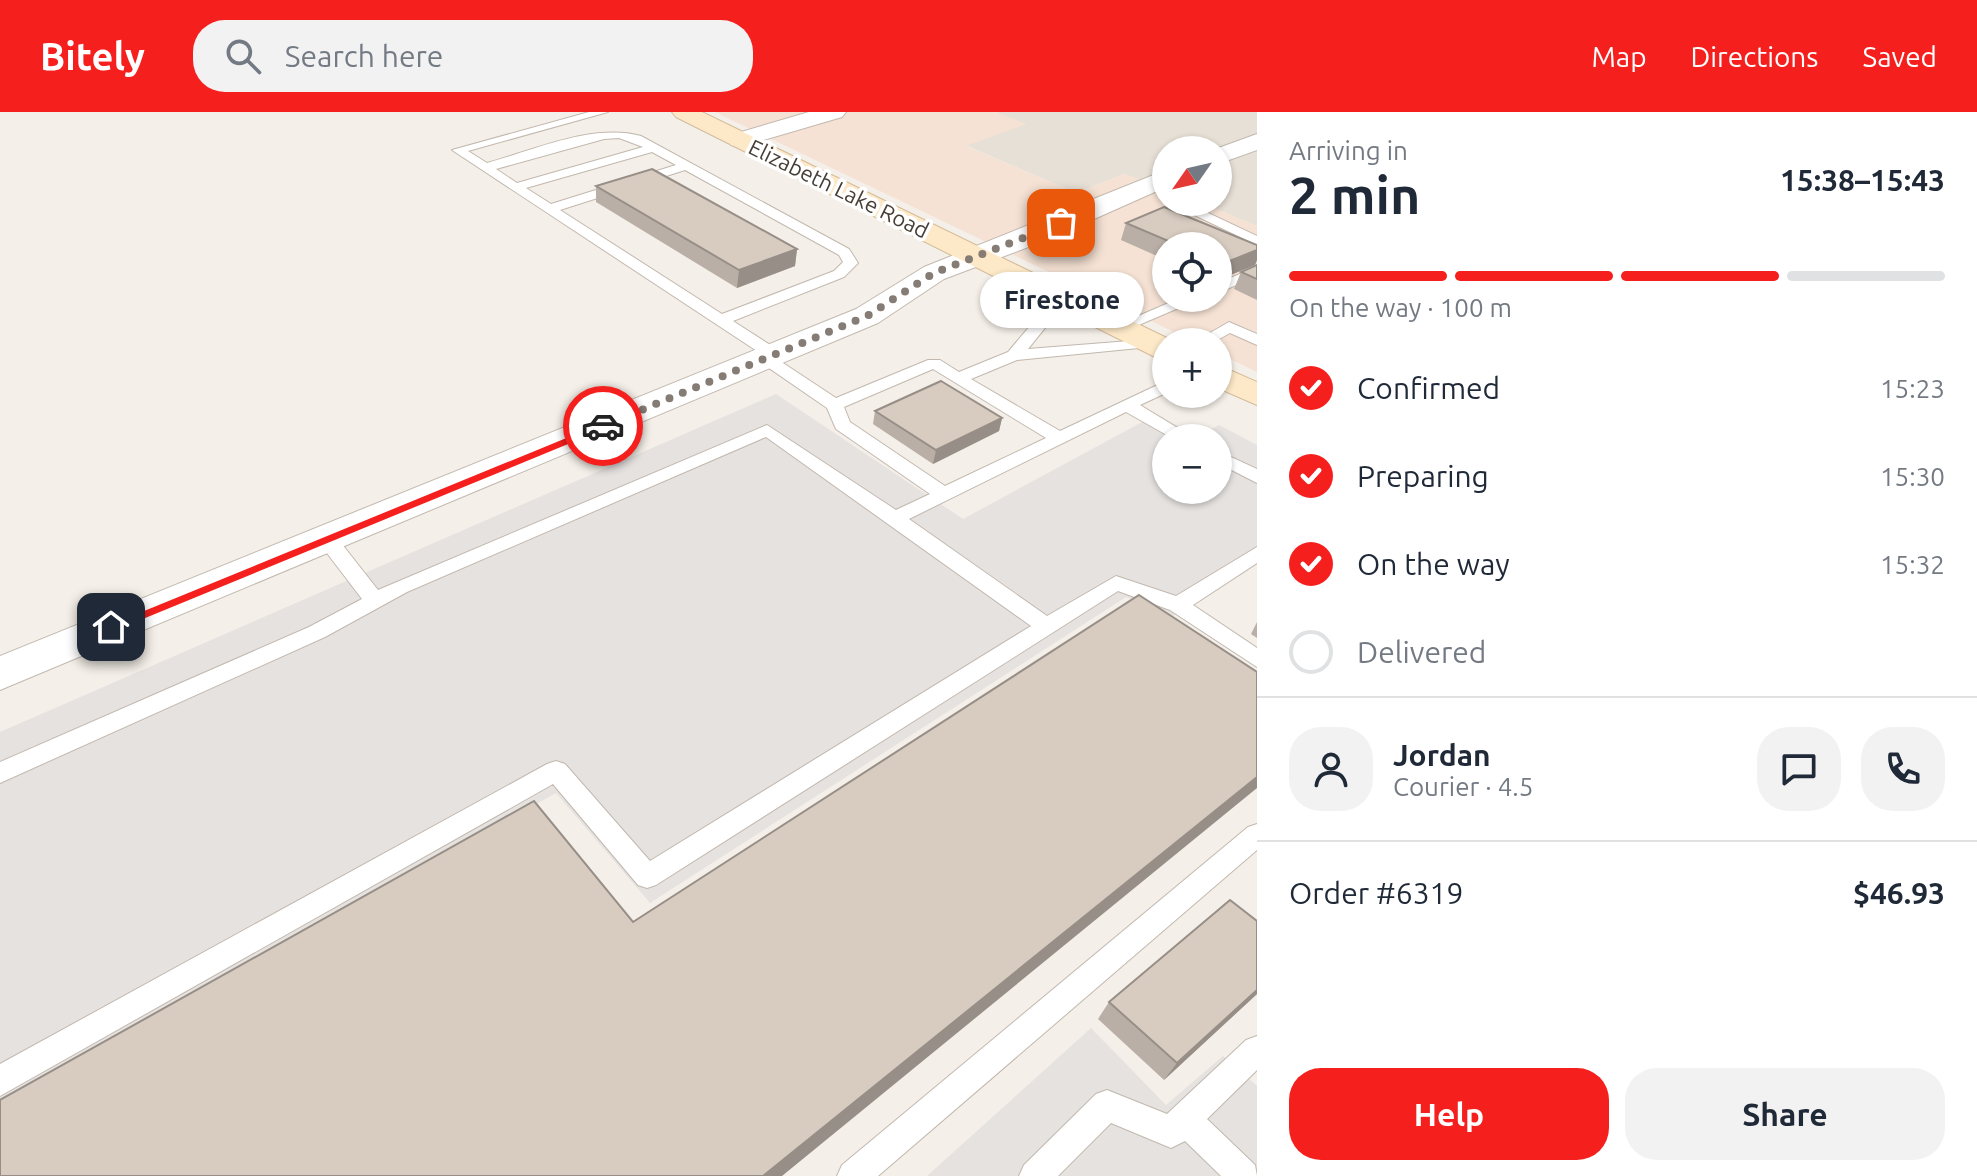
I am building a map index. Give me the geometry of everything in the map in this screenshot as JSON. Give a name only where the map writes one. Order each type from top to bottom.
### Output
[{"type":"main road","name":"Elizabeth Lake Road","points":[[684,112],[1145,340]]},
{"type":"main road","points":[[1232,382],[1257,395]]},
{"type":"street","points":[[740,140],[834,112]]},
{"type":"street","points":[[1232,151],[1257,141]]},
{"type":"street","points":[[0,674],[867,316],[934,273],[1152,191]]},
{"type":"lane","points":[[602,112],[458,150],[720,320],[835,405],[842,425],[943,494]]},
{"type":"lane","points":[[485,168],[603,135],[619,134],[637,139],[844,252],[851,263],[839,274],[720,320]]},
{"type":"lane","points":[[516,187],[653,148]]},
{"type":"lane","points":[[549,209],[686,166]]},
{"type":"lane","points":[[1204,216],[1257,241]]},
{"type":"lane","points":[[1232,282],[1257,271]]},
{"type":"lane","points":[[1014,355],[1061,298]]},
{"type":"lane","points":[[958,378],[1014,355],[1145,340],[1178,312]]},
{"type":"lane","points":[[1232,328],[1257,340]]},
{"type":"lane","points":[[835,405],[934,363],[1059,438]]},
{"type":"lane","points":[[895,518],[1152,393]]},
{"type":"lane","points":[[1126,405],[1160,424]]},
{"type":"lane","points":[[0,773],[126,714],[317,632],[400,587],[767,430],[1045,625]]},
{"type":"lane","points":[[1232,464],[1257,477]]},
{"type":"lane","points":[[327,539],[375,601]]},
{"type":"lane","points":[[1178,605],[1257,554]]},
{"type":"lane","points":[[0,1081],[556,771],[647,877],[1116,583],[1178,605],[1257,659]]},
{"type":"lane","points":[[853,1176],[1257,835]]},
{"type":"lane","points":[[1035,1176],[1107,1105],[1171,1132],[1257,1050]]},
{"type":"lane","points":[[1185,1119],[1244,1176]]},
{"type":"shaded area","points":[[715,112],[995,112],[1026,124],[966,146],[1076,193],[1124,174],[1152,184],[1152,216],[1232,215],[1257,226],[1257,372],[1232,360],[1232,328],[1166,328]]},
{"type":"shaded area","points":[[995,112],[1257,112],[1257,226],[1232,215],[1232,136],[1152,136],[1152,184],[1124,174],[1076,193],[965,145],[1025,124]]},
{"type":"shaded area","points":[[776,394],[963,519],[1157,414],[1174,424],[1152,424],[1152,504],[1232,504],[1232,432],[1257,445],[1257,563],[1173,616],[1126,597],[650,903],[556,793],[0,1106],[0,732]]},
{"type":"shaded area","points":[[1091,1028],[1166,1105],[1223,1056],[1257,1086],[1257,1176],[927,1176]]},
{"type":"building","points":[[652,169],[797,249],[739,270],[596,186]]},
{"type":"building","points":[[1152,212],[1152,216],[1186,216],[1225,232],[1152,234],[1126,223]]},
{"type":"building","points":[[1232,235],[1257,245],[1257,250],[1232,260]]},
{"type":"building","points":[[1257,265],[1257,279],[1241,272]]},
{"type":"building","points":[[941,381],[1002,418],[936,450],[875,411]]},
{"type":"building","points":[[1139,595],[1257,672],[1257,777],[763,1176],[0,1176],[0,1100],[534,801],[633,922]]},
{"type":"building","points":[[1230,900],[1257,921],[1257,990],[1177,1063],[1109,1002]]},
{"type":"way so far","points":[[603,426],[867,316],[934,273],[1061,223]]},
{"type":"place","name":"Firestone","points":[[1061,223]]},
{"type":"route","points":[[111,627],[603,426]]}]
